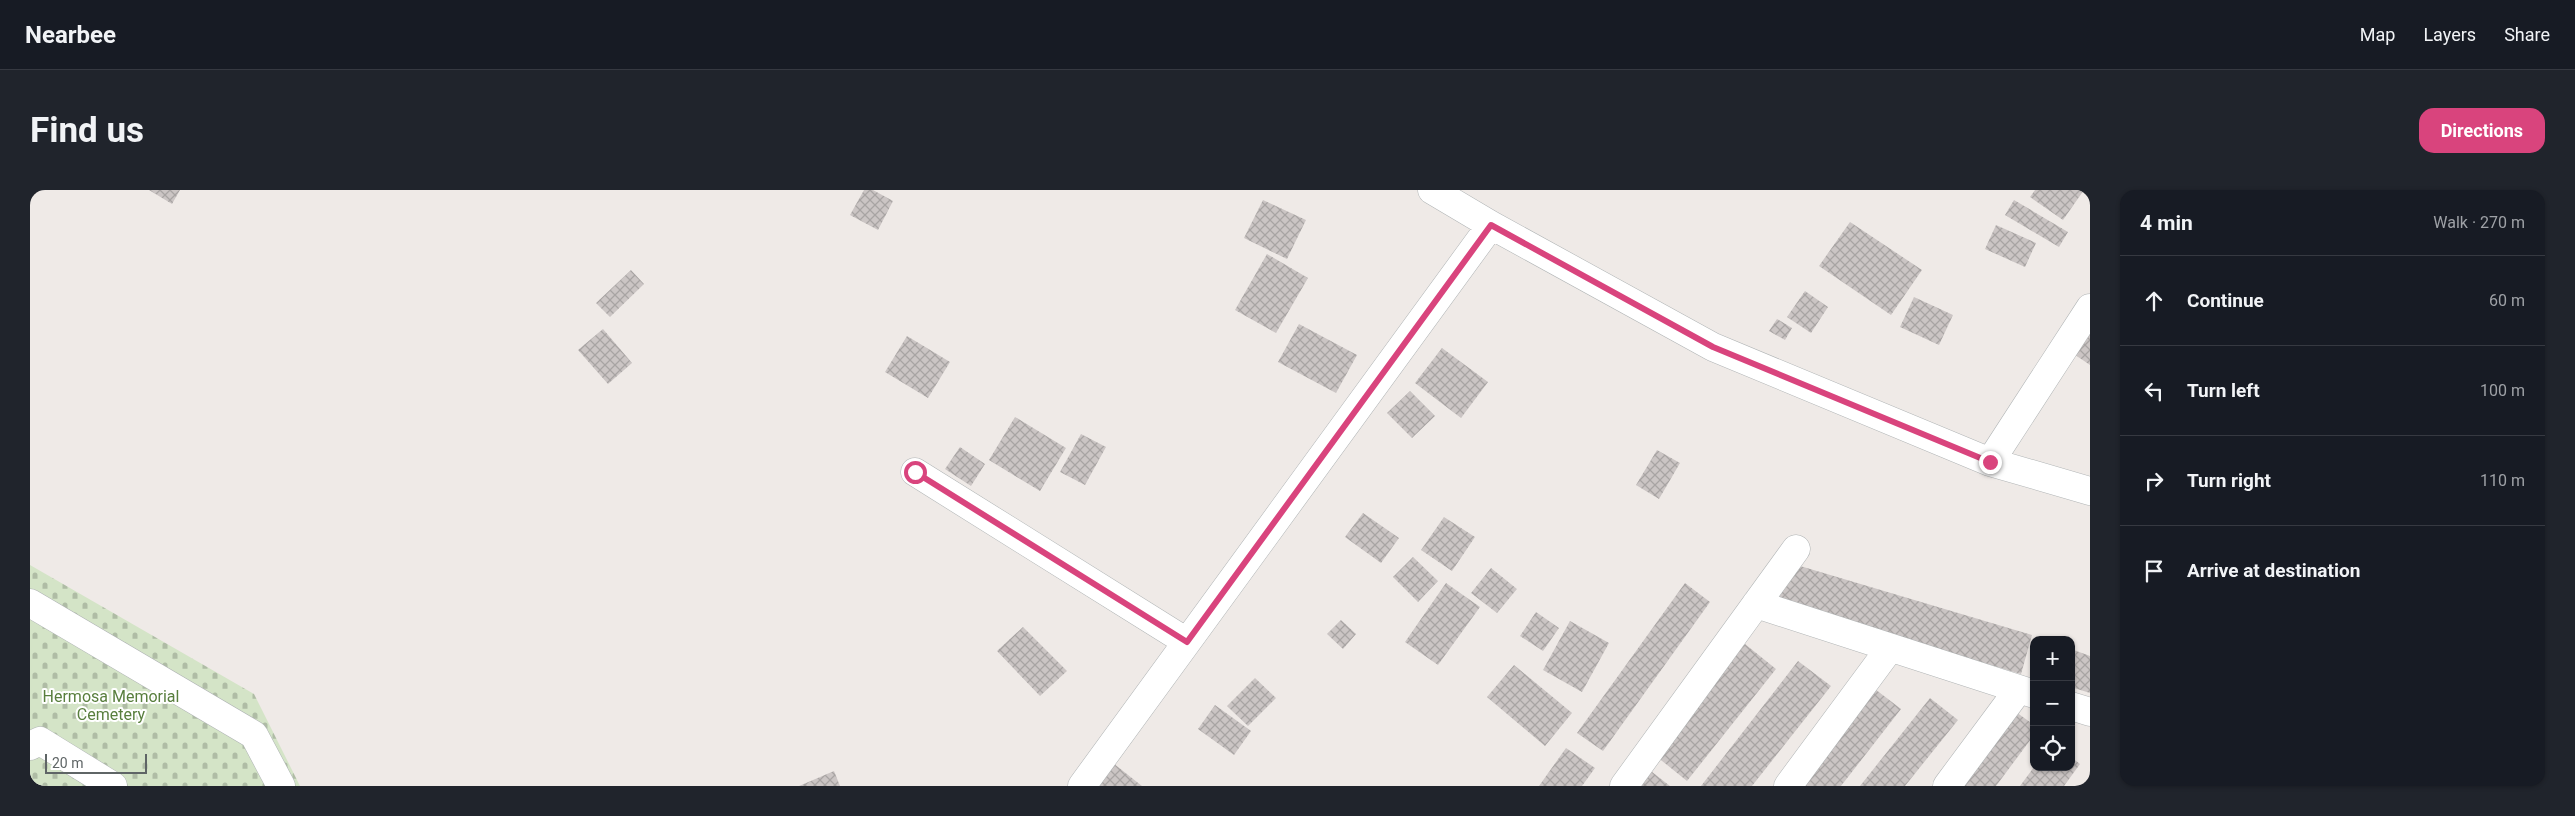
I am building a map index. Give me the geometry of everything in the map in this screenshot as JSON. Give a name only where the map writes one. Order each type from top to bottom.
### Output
[{"type":"street","points":[[1432,190],[1491,225],[1713,347],[1990,462],[2090,491]]},
{"type":"street","points":[[1082,786],[1491,225]]},
{"type":"street","points":[[1990,462],[2090,308]]},
{"type":"street","points":[[915,472],[1187,642]]},
{"type":"street","points":[[1624,786],[1796,549]]},
{"type":"street","points":[[30,603],[254,735],[281,786]]},
{"type":"street","points":[[1756,604],[2026,691],[1946,786]]},
{"type":"street","points":[[1788,786],[1890,648]]},
{"type":"street","points":[[2075,707],[2090,712]]},
{"type":"street","points":[[30,746],[40,741],[113,786]]},
{"type":"green space","name":"Hermosa Memorial Cemetery","points":[[30,565],[254,694],[300,786],[30,786]]},
{"type":"building","points":[[149,190],[180,190],[172,204]]},
{"type":"building","points":[[864,190],[873,190],[893,201],[878,230],[850,215]]},
{"type":"building","points":[[2035,190],[2084,190],[2063,220],[2030,197]]},
{"type":"building","points":[[1263,200],[1306,220],[1287,259],[1244,238]]},
{"type":"building","points":[[2014,200],[2068,232],[2059,247],[2005,215]]},
{"type":"building","points":[[1850,222],[1922,270],[1891,315],[1819,266]]},
{"type":"building","points":[[1996,225],[2036,243],[2025,267],[1985,249]]},
{"type":"building","points":[[1267,254],[1308,278],[1276,333],[1235,310]]},
{"type":"building","points":[[631,270],[644,284],[610,317],[596,303]]},
{"type":"building","points":[[1805,291],[1828,307],[1811,333],[1787,317]]},
{"type":"building","points":[[1914,297],[1953,315],[1939,345],[1900,327]]},
{"type":"building","points":[[2090,313],[2090,365],[2065,348]]},
{"type":"building","points":[[1777,319],[1792,328],[1785,340],[1769,331]]},
{"type":"building","points":[[1299,324],[1357,355],[1336,393],[1278,362]]},
{"type":"building","points":[[603,329],[632,363],[608,384],[578,350]]},
{"type":"building","points":[[907,336],[950,362],[928,398],[885,372]]},
{"type":"building","points":[[1442,348],[1488,382],[1461,418],[1415,383]]},
{"type":"building","points":[[1410,391],[1435,416],[1412,438],[1387,413]]},
{"type":"building","points":[[1015,417],[1066,448],[1040,491],[989,460]]},
{"type":"building","points":[[1081,434],[1106,447],[1085,485],[1060,472]]},
{"type":"building","points":[[960,447],[985,464],[971,486],[945,469]]},
{"type":"building","points":[[1657,450],[1680,463],[1659,499],[1636,485]]},
{"type":"building","points":[[1363,513],[1399,538],[1381,563],[1345,537]]},
{"type":"building","points":[[1444,517],[1475,537],[1452,571],[1421,550]]},
{"type":"building","points":[[1413,557],[1438,581],[1418,602],[1393,577]]},
{"type":"building","points":[[1790,563],[2032,635],[2030,636],[2021,674],[1778,602]]},
{"type":"building","points":[[1491,568],[1517,589],[1497,613],[1471,593]]},
{"type":"building","points":[[1446,583],[1480,607],[1438,665],[1405,642]]},
{"type":"building","points":[[1685,583],[1710,602],[1603,751],[1577,733]]},
{"type":"building","points":[[1536,612],[1559,628],[1543,651],[1520,636]]},
{"type":"building","points":[[1341,620],[1356,634],[1343,649],[1327,634]]},
{"type":"building","points":[[1570,621],[1609,643],[1582,692],[1543,670]]},
{"type":"building","points":[[1023,627],[1067,671],[1040,696],[997,651]]},
{"type":"building","points":[[1745,644],[1776,669],[1687,781],[1656,756]]},
{"type":"building","points":[[2075,650],[2090,656],[2090,693],[2075,688]]},
{"type":"building","points":[[1798,661],[1831,686],[1752,786],[1701,786]]},
{"type":"building","points":[[1514,665],[1572,713],[1545,746],[1487,697]]},
{"type":"building","points":[[1255,678],[1276,698],[1248,726],[1227,706]]},
{"type":"building","points":[[1871,686],[1901,709],[1841,786],[1793,786]]},
{"type":"building","points":[[1930,698],[1958,720],[1905,786],[1860,786]]},
{"type":"building","points":[[1215,705],[1251,731],[1234,755],[1198,729]]},
{"type":"building","points":[[2009,707],[2030,722],[2030,740],[1996,786],[1950,786]]},
{"type":"building","points":[[1566,748],[1595,768],[1582,786],[1539,786]]},
{"type":"building","points":[[2075,760],[2080,764],[2075,771]]},
{"type":"building","points":[[1113,763],[1142,786],[1095,786]]},
{"type":"building","points":[[1647,768],[1670,786],[1633,786]]},
{"type":"building","points":[[834,771],[840,786],[799,786]]},
{"type":"building","points":[[2031,771],[2075,771],[2064,786],[2020,786]]},
{"type":"route","points":[[915,472],[1187,642],[1491,225],[1713,347],[1990,462]]}]
